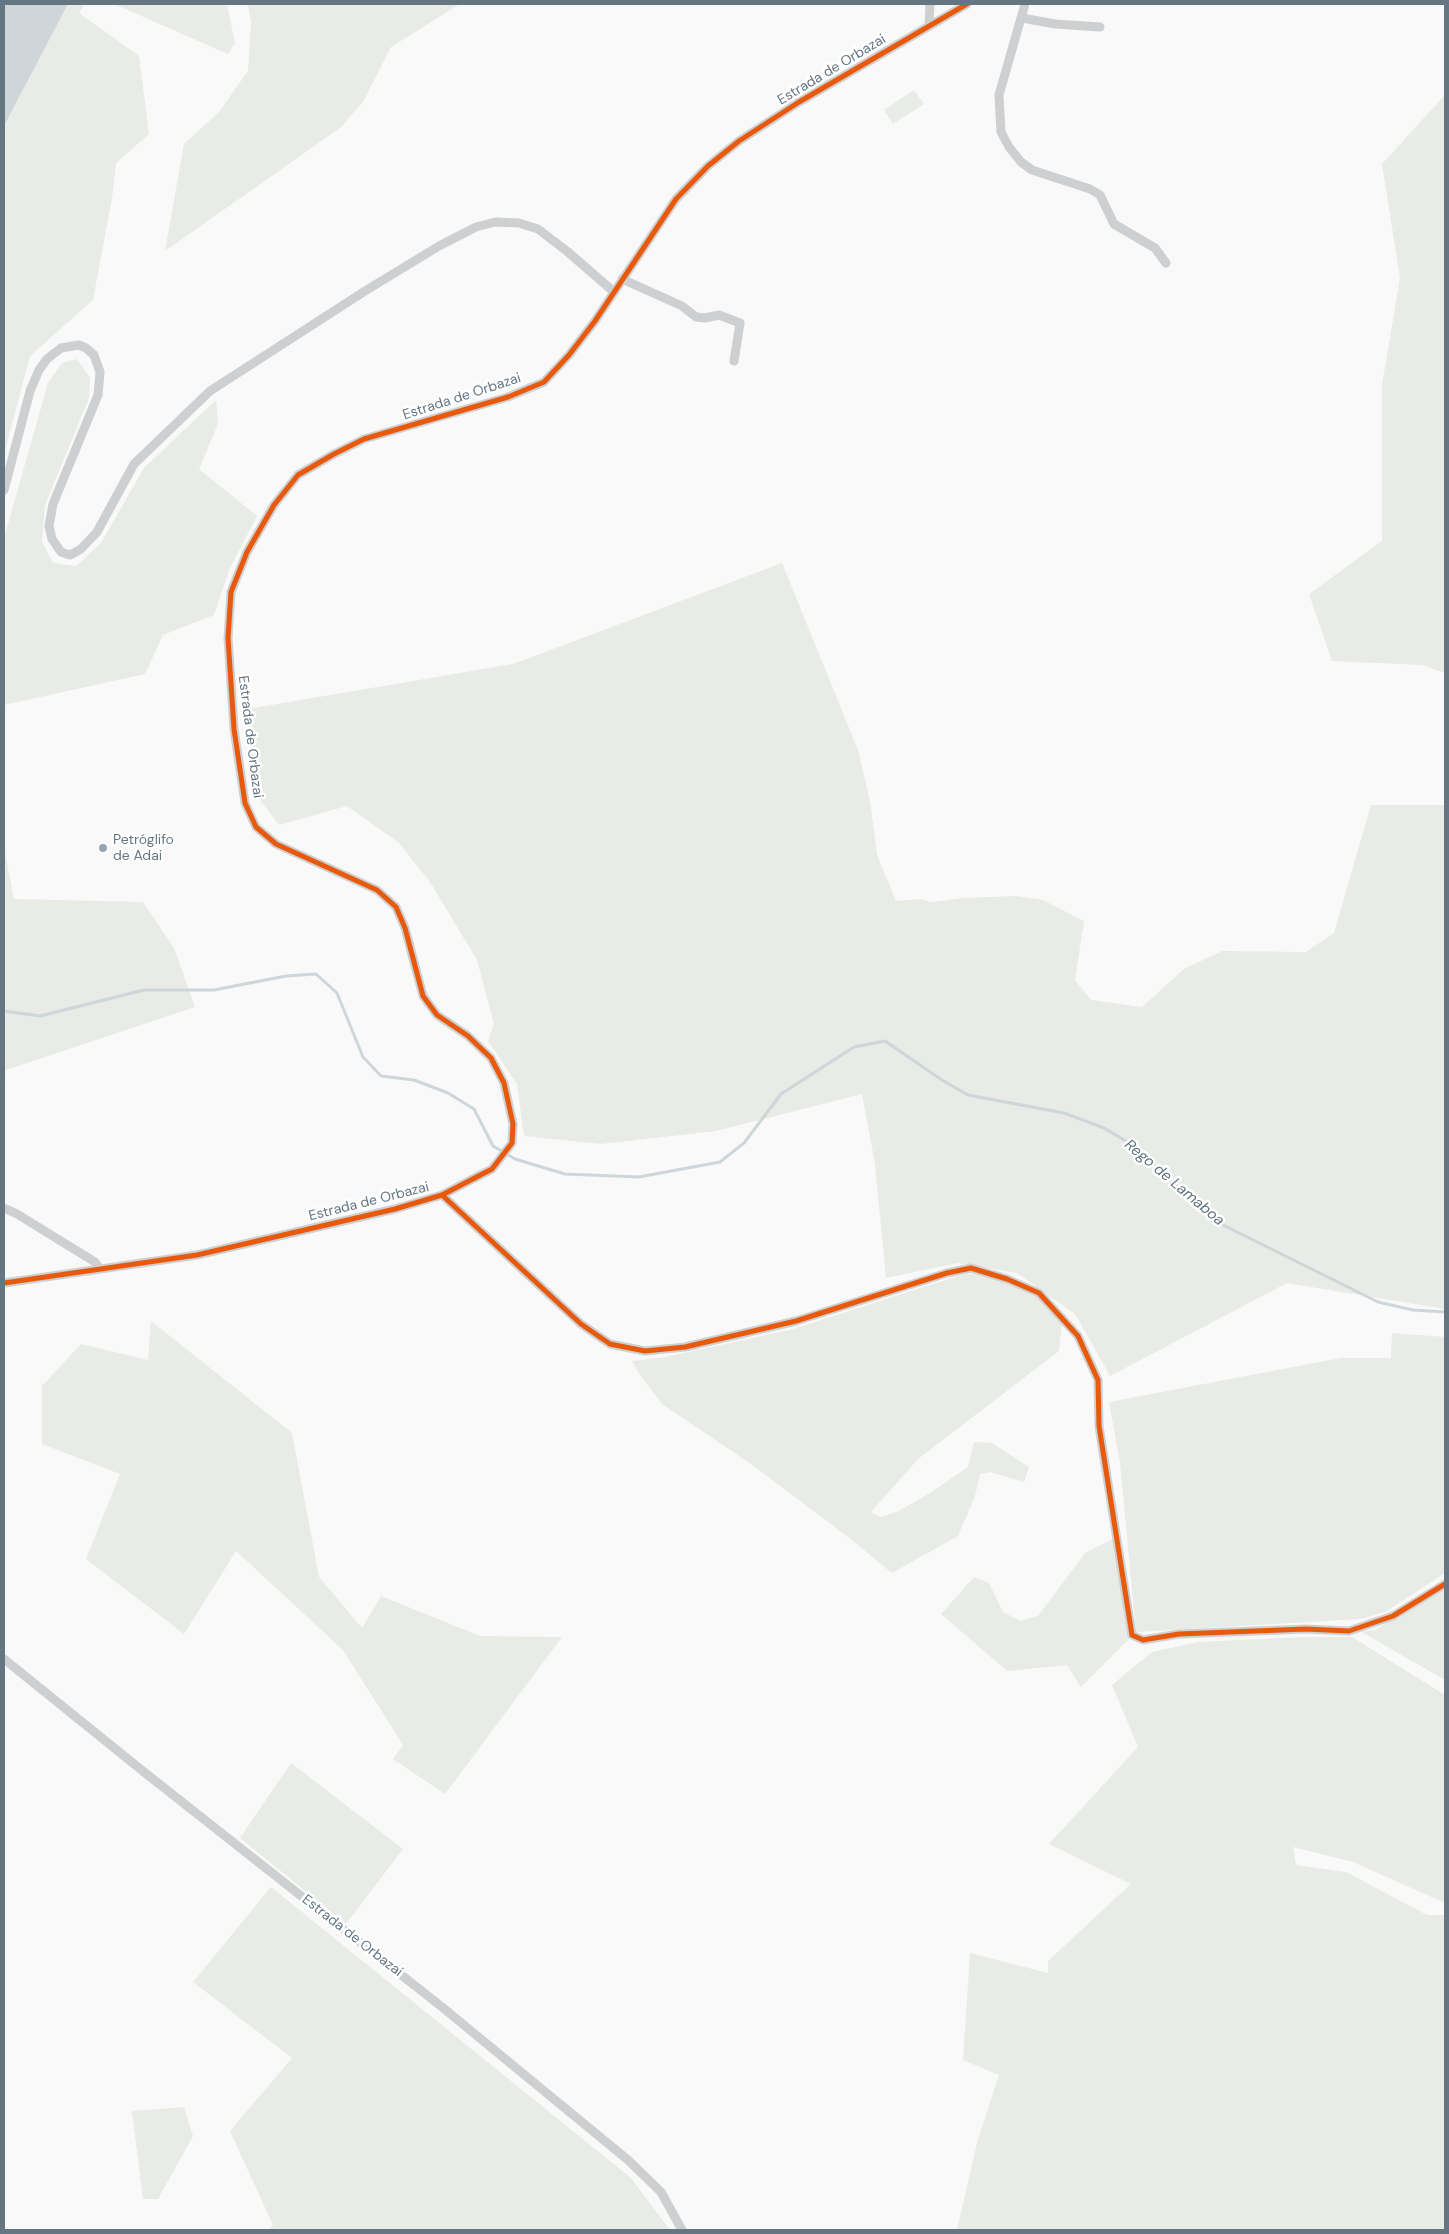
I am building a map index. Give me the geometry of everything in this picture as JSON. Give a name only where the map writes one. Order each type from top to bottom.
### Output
[{"type":"street","points":[[929,25],[930,4]]},
{"type":"street","name":"Estrada de Orbazai","points":[[4,1284],[197,1255],[442,1195],[492,1169],[512,1143],[512,1124],[504,1083],[491,1058],[468,1036],[437,1015],[423,996],[405,928],[396,907],[376,890],[276,844],[256,827],[245,803],[234,729],[228,638],[231,592],[247,552],[265,520],[274,505],[298,475],[364,439],[508,397],[544,382],[569,356],[676,199],[708,166],[739,141],[799,102],[967,4]]},
{"type":"street","points":[[1026,4],[999,95],[1001,132],[1009,147],[1021,162],[1032,170],[1090,189],[1100,195],[1114,224],[1155,248],[1166,263]]},
{"type":"street","points":[[1022,18],[1055,24],[1100,27]]},
{"type":"street","points":[[4,490],[30,391],[39,370],[47,359],[61,348],[79,345],[86,348],[94,355],[100,372],[98,395],[53,504],[49,526],[52,539],[61,552],[70,555],[81,549],[97,532],[134,464],[210,391],[365,291],[439,246],[476,227],[495,222],[519,223],[538,229],[614,292]]},
{"type":"street","points":[[622,279],[682,306],[696,317],[705,318],[719,315],[740,323],[734,361]]},
{"type":"street","points":[[442,1195],[581,1324],[610,1344],[645,1351],[685,1347],[796,1321],[946,1273],[971,1268],[1007,1279],[1039,1293],[1078,1336],[1098,1380],[1099,1426],[1132,1634],[1143,1640],[1198,1633],[1306,1629],[1349,1631],[1393,1616],[1445,1584]]},
{"type":"street","points":[[4,1208],[95,1262],[100,1269]]},
{"type":"street","points":[[83,1255],[84,1272]]},
{"type":"street","name":"Estrada de Orbazai","points":[[4,1659],[442,2007],[628,2160],[661,2192],[682,2230]]},
{"type":"shaded area","points":[[4,4],[68,4],[4,126]]},
{"type":"shaded area","points":[[68,4],[85,4],[79,13],[139,56],[149,134],[116,163],[112,198],[93,300],[30,356],[4,455],[4,126]]},
{"type":"shaded area","points":[[114,4],[227,4],[235,43],[228,54]]},
{"type":"shaded area","points":[[248,4],[460,4],[391,47],[363,102],[340,128],[165,251],[184,144],[219,112],[248,71],[251,23]]},
{"type":"shaded area","points":[[914,90],[924,104],[893,124],[884,110]]},
{"type":"shaded area","points":[[1445,95],[1445,673],[1422,665],[1332,661],[1309,594],[1382,541],[1382,385],[1400,278],[1382,164]]},
{"type":"shaded area","points":[[77,359],[90,378],[89,398],[45,505],[42,541],[53,563],[76,566],[101,543],[144,468],[216,400],[218,424],[199,469],[257,516],[230,568],[214,615],[163,635],[145,674],[4,705],[4,538],[48,383],[62,363]]},
{"type":"shaded area","points":[[782,563],[858,750],[870,801],[877,855],[896,901],[922,899],[931,902],[964,898],[1017,896],[1043,900],[1084,921],[1075,980],[1091,1000],[1142,1007],[1184,969],[1222,951],[1306,952],[1334,933],[1371,805],[1445,805],[1445,1309],[1287,1283],[1110,1376],[1075,1314],[1017,1273],[958,1263],[886,1278],[875,1164],[862,1094],[716,1131],[601,1144],[524,1136],[517,1084],[488,1041],[494,1024],[477,960],[430,882],[399,843],[347,806],[279,825],[254,792],[248,709],[513,664]]},
{"type":"shaded area","points":[[4,848],[14,899],[143,902],[174,948],[195,1007],[6,1070],[4,1093]]},
{"type":"shaded area","points":[[979,1272],[1033,1292],[1062,1323],[1059,1351],[918,1459],[871,1512],[881,1517],[899,1511],[933,1491],[968,1467],[974,1442],[992,1443],[1029,1467],[1024,1482],[990,1472],[980,1474],[975,1496],[958,1536],[892,1573],[848,1537],[751,1464],[662,1404],[632,1361],[665,1357],[790,1330],[958,1276]]},
{"type":"shaded area","points":[[151,1321],[292,1433],[319,1577],[362,1628],[381,1596],[480,1636],[562,1637],[445,1794],[393,1759],[403,1745],[343,1650],[236,1551],[184,1634],[86,1559],[120,1474],[42,1444],[42,1386],[81,1344],[148,1360]]},
{"type":"shaded area","points":[[1392,1333],[1445,1337],[1445,1573],[1385,1612],[1361,1619],[1136,1632],[1120,1463],[1109,1402],[1341,1358],[1391,1358]]},
{"type":"shaded area","points":[[1113,1539],[1129,1639],[1081,1687],[1067,1665],[1007,1671],[941,1614],[974,1577],[989,1583],[1003,1612],[1021,1621],[1038,1616],[1085,1553]]},
{"type":"shaded area","points":[[1445,1589],[1445,1680],[1360,1631],[1375,1630]]},
{"type":"shaded area","points":[[1304,1637],[1352,1637],[1445,1695],[1445,1903],[1353,1862],[1293,1847],[1296,1865],[1346,1872],[1427,1915],[1445,1915],[1445,2230],[957,2230],[977,2143],[999,2075],[963,2060],[970,1953],[1048,1973],[1048,1961],[1131,1884],[1049,1844],[1138,1747],[1112,1685],[1152,1652],[1198,1642]]},
{"type":"shaded area","points":[[291,1763],[403,1849],[346,1924],[240,1838]]},
{"type":"shaded area","points":[[271,1887],[631,2178],[670,2230],[269,2230],[273,2225],[230,2131],[292,2058],[193,1982]]},
{"type":"shaded area","points":[[184,2107],[193,2136],[158,2199],[143,2199],[132,2111]]},
{"type":"waterway","name":"Rego de Lamaboa","points":[[4,1011],[40,1016],[144,990],[214,990],[286,976],[316,974],[337,993],[363,1057],[381,1076],[414,1080],[448,1093],[474,1109],[493,1146],[515,1159],[565,1174],[639,1177],[720,1162],[744,1143],[781,1094],[854,1047],[885,1041],[942,1080],[968,1095],[1064,1113],[1104,1128],[1139,1149],[1168,1179],[1225,1226],[1378,1302],[1413,1310],[1445,1312]]},
{"type":"cycle path","points":[[4,1283],[197,1255],[395,1209],[442,1195],[492,1169],[512,1143],[513,1124],[504,1083],[491,1058],[468,1036],[437,1015],[423,996],[405,928],[396,907],[377,890],[276,844],[256,827],[245,803],[234,729],[228,638],[231,592],[247,552],[274,505],[298,475],[364,439],[508,397],[544,382],[569,355],[595,321],[676,199],[708,166],[739,141],[799,102],[967,4]]},
{"type":"cycle path","points":[[442,1195],[581,1324],[610,1344],[645,1351],[685,1347],[796,1321],[947,1273],[971,1268],[1007,1279],[1039,1293],[1078,1336],[1098,1380],[1099,1426],[1132,1635],[1143,1640],[1179,1634],[1306,1629],[1349,1631],[1393,1616],[1445,1584]]},
{"type":"place","name":"Petróglifo de Adai","points":[[103,848]]}]
